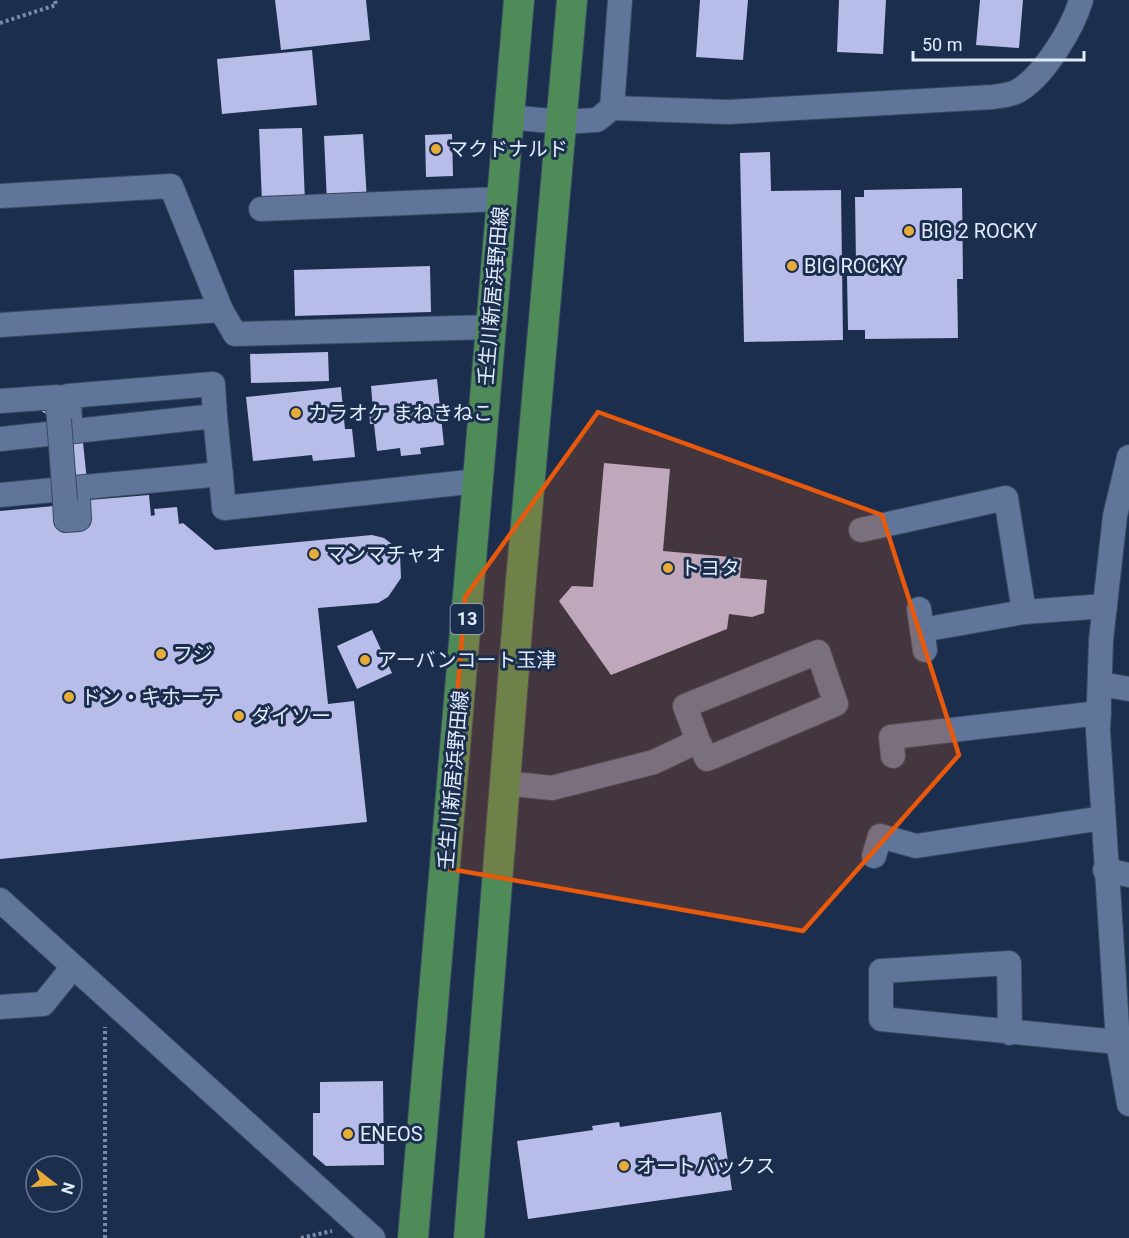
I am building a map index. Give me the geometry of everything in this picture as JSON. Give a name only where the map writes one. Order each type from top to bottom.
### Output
[{"type":"main road","name":"壬生川新居浜野田線","points":[[413,1238],[519,0]]},
{"type":"main road","points":[[469,1238],[504,783],[572,0]]},
{"type":"street","points":[[612,108],[620,0]]},
{"type":"street","points":[[509,117],[561,122],[597,120],[612,108],[728,112],[993,97],[1016,92],[1048,62],[1074,19],[1081,0]]},
{"type":"street","points":[[0,196],[171,186],[221,310],[235,334],[491,327]]},
{"type":"street","points":[[261,209],[501,199]]},
{"type":"street","points":[[0,325],[221,310]]},
{"type":"street","points":[[71,499],[65,419],[68,396],[213,384],[224,508],[478,481]]},
{"type":"street","points":[[0,401],[57,397],[65,419]]},
{"type":"street","points":[[0,439],[215,416]]},
{"type":"street","points":[[1128,466],[1115,516],[1114,594],[1100,684],[1098,713],[1105,870],[1129,1104]]},
{"type":"street","points":[[0,495],[221,474]]},
{"type":"street","points":[[861,530],[1006,498],[1024,612]]},
{"type":"street","points":[[922,630],[1114,594]]},
{"type":"street","points":[[818,652],[836,704],[707,759],[698,741],[685,706],[818,652]]},
{"type":"street","points":[[1100,684],[1129,689]]},
{"type":"street","points":[[893,756],[891,737],[1098,713]]},
{"type":"street","points":[[504,783],[552,788],[654,762],[698,741]]},
{"type":"street","points":[[874,856],[880,836],[916,846],[1103,818]]},
{"type":"street","points":[[1105,870],[1129,875]]},
{"type":"street","points":[[0,900],[373,1238]]},
{"type":"street","points":[[1010,1033],[1009,963],[880,971],[881,1019],[1010,1033],[1121,1034]]},
{"type":"street","points":[[0,1007],[43,1004],[73,967]]},
{"type":"path","points":[[0,23],[56,5],[55,0]]},
{"type":"path","points":[[105,1238],[105,1022],[117,1007]]},
{"type":"path","points":[[301,1238],[328,1234],[351,1220]]},
{"type":"highlighted area","points":[[598,412],[882,515],[959,755],[803,931],[444,868],[465,597]]},
{"type":"building","points":[[275,0],[366,0],[370,40],[281,50]]},
{"type":"building","points":[[700,0],[748,0],[743,60],[696,57]]},
{"type":"building","points":[[839,0],[886,0],[883,54],[837,52]]},
{"type":"building","points":[[980,0],[1023,0],[1019,48],[976,45]]},
{"type":"building","points":[[312,50],[317,105],[222,114],[217,59]]},
{"type":"building","points":[[302,128],[305,202],[262,203],[259,129]]},
{"type":"building","points":[[363,134],[367,201],[327,203],[324,136]]},
{"type":"building","points":[[452,134],[453,176],[426,177],[425,135]]},
{"type":"building","name":"BIG ROCKY","points":[[770,152],[771,191],[841,190],[843,340],[744,342],[740,153]]},
{"type":"building","name":"BIG 2 ROCKY","points":[[962,188],[963,279],[957,279],[958,338],[865,339],[865,330],[848,330],[847,276],[864,276],[864,264],[856,264],[855,197],[864,197],[864,190]]},
{"type":"building","points":[[430,266],[431,312],[295,316],[294,270]]},
{"type":"building","points":[[328,352],[329,381],[251,383],[250,354]]},
{"type":"building","points":[[437,379],[444,445],[420,448],[421,454],[401,456],[400,448],[377,451],[374,424],[370,424],[369,411],[373,410],[371,386]]},
{"type":"building","name":"カラオケ まねきねこ","points":[[341,387],[345,429],[352,429],[355,457],[313,461],[312,455],[253,461],[246,397]]},
{"type":"building","name":"フジ","points":[[84,405],[80,414],[89,500],[149,495],[151,516],[155,515],[154,509],[177,507],[179,524],[183,523],[215,550],[372,535],[384,538],[400,555],[401,578],[388,597],[378,603],[318,608],[328,704],[354,701],[367,822],[0,859],[0,511],[54,506],[46,414],[37,408]]},
{"type":"building","name":"トヨタ","points":[[604,463],[670,469],[663,551],[742,558],[740,578],[767,580],[764,613],[752,617],[729,614],[727,629],[611,675],[559,601],[572,586],[593,587]]},
{"type":"building","name":"アーバンコート玉津","points":[[372,630],[392,673],[357,689],[337,646]]},
{"type":"building","name":"ENEOS","points":[[383,1081],[384,1165],[326,1166],[313,1155],[313,1113],[320,1113],[320,1082]]},
{"type":"building","name":"オートバックス","points":[[721,1112],[732,1190],[528,1219],[517,1141],[593,1130],[592,1126],[619,1122],[620,1127]]},
{"type":"place","name":"マクドナルド","points":[[436,149]]},
{"type":"place","name":"BIG 2 ROCKY","points":[[909,231]]},
{"type":"place","name":"BIG ROCKY","points":[[792,266]]},
{"type":"place","name":"カラオケ まねきねこ","points":[[296,413]]},
{"type":"place","name":"マンマチャオ","points":[[314,554]]},
{"type":"place","name":"トヨタ","points":[[668,568]]},
{"type":"place","name":"フジ","points":[[161,654]]},
{"type":"place","name":"アーバンコート玉津","points":[[365,660]]},
{"type":"place","name":"ドン・キホーテ","points":[[69,697]]},
{"type":"place","name":"ダイソー","points":[[239,716]]},
{"type":"place","name":"ENEOS","points":[[348,1134]]},
{"type":"place","name":"オートバックス","points":[[624,1166]]}]
